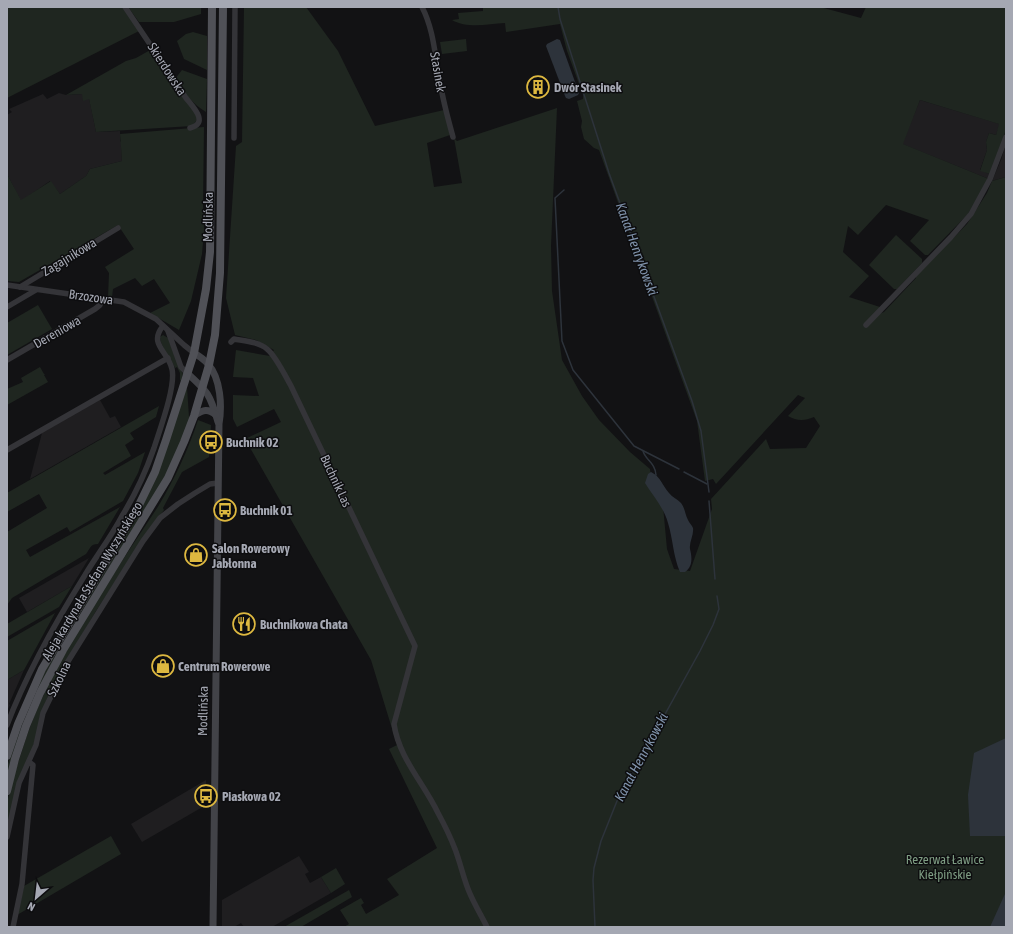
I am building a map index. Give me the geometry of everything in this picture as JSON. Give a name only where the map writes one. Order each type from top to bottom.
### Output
[{"type":"main road","name":"Modlińska","points":[[194,353],[206,289],[210,252],[212,7]]},
{"type":"main road","name":"Modlińska","points":[[212,927],[219,424],[221,411],[218,386],[209,365],[215,335],[220,273],[223,7]]},
{"type":"main road","points":[[194,353],[209,365]]},
{"type":"main road","name":"Aleja kardynała Stefana Wyszyńskiego","points":[[7,756],[18,724],[42,669],[139,505],[155,472],[194,353]]},
{"type":"main road","name":"Aleja kardynała Stefana Wyszyńskiego","points":[[7,791],[15,759],[26,726],[44,686],[62,650],[168,478],[182,448],[194,416],[209,365]]},
{"type":"main road","name":"Modlińska","points":[[187,373],[203,387],[210,396],[219,424]]},
{"type":"main road","points":[[194,416],[206,410],[216,414]]},
{"type":"street","name":"Skierdowska","points":[[125,7],[186,98],[197,111],[199,118],[198,124],[195,127],[190,128]]},
{"type":"street","points":[[234,138],[235,7]]},
{"type":"street","name":"Stasinek","points":[[422,7],[428,19],[440,85],[453,137]]},
{"type":"street","points":[[866,325],[951,237],[971,214],[990,180],[1006,137]]},
{"type":"street","name":"Zagajnikowa","points":[[20,287],[118,228]]},
{"type":"street","name":"Brzozowa","points":[[7,285],[124,302],[150,315],[194,353]]},
{"type":"street","points":[[7,308],[36,290]]},
{"type":"street","name":"Dereniowa","points":[[7,360],[95,309],[100,305],[102,299]]},
{"type":"street","points":[[7,725],[17,699],[40,652],[81,582],[122,517],[139,483],[154,447],[171,392],[173,378],[168,358],[157,339],[158,334],[165,328],[181,367],[187,373]]},
{"type":"street","points":[[184,345],[189,344],[197,337]]},
{"type":"street","name":"Buchnik Las","points":[[233,340],[253,343],[268,349],[281,369],[291,386],[415,646],[394,724],[395,732],[398,743],[407,762],[431,799],[442,821],[455,849],[468,890],[487,927]]},
{"type":"street","points":[[7,450],[168,358]]},
{"type":"street","name":"Szkolna","points":[[7,837],[19,783],[36,745],[43,713],[67,663],[143,541],[160,518],[169,510],[210,484],[218,484]]},
{"type":"street","points":[[13,927],[22,884],[29,821],[34,765],[29,762]]},
{"type":"shaded area","points":[[557,39],[560,40],[579,93],[578,95],[569,99],[565,96],[546,46]]},
{"type":"shaded area","points":[[59,93],[66,95],[82,94],[89,98],[96,132],[120,131],[122,161],[90,169],[86,176],[60,194],[50,181],[21,201],[7,174],[7,115],[12,112],[9,109],[43,94],[47,99]]},
{"type":"shaded area","points":[[920,100],[1000,124],[996,135],[989,133],[986,142],[987,150],[980,170],[990,174],[989,179],[902,144]]},
{"type":"shaded area","points":[[1006,143],[1006,177],[992,181],[1001,160]]},
{"type":"shaded area","points":[[100,400],[110,418],[115,416],[121,427],[30,479],[42,433]]},
{"type":"shaded area","points":[[651,472],[659,479],[670,494],[681,503],[688,521],[693,528],[690,546],[691,565],[685,572],[680,572],[674,554],[670,529],[664,512],[645,483],[648,474]]},
{"type":"shaded area","points":[[89,558],[72,586],[27,612],[19,598]]},
{"type":"shaded area","points":[[24,670],[9,704],[10,705],[7,711],[7,680]]},
{"type":"shaded area","points":[[1006,738],[1006,836],[970,836],[968,795],[974,753]]},
{"type":"shaded area","points":[[206,780],[206,805],[142,842],[131,824]]},
{"type":"shaded area","points":[[299,856],[309,872],[305,874],[310,883],[321,877],[331,893],[272,927],[244,927],[241,923],[234,927],[222,927],[222,900]]},
{"type":"shaded area","points":[[1006,892],[1006,927],[990,927],[1004,896]]},
{"type":"green space","points":[[7,7],[124,7],[139,31],[7,98]]},
{"type":"green space","points":[[128,7],[201,7],[201,14],[174,22],[139,22]]},
{"type":"green space","name":"Rezerwat Ławice Kiełpińskie","points":[[244,7],[306,7],[338,51],[375,126],[444,110],[450,135],[427,143],[434,187],[462,183],[454,138],[457,141],[557,108],[551,246],[552,291],[562,360],[582,396],[599,420],[630,452],[650,469],[651,477],[663,506],[667,549],[674,569],[690,571],[712,509],[711,499],[766,439],[770,449],[806,448],[820,426],[814,417],[801,420],[788,416],[805,398],[798,395],[716,484],[713,479],[705,481],[697,421],[599,150],[594,148],[584,139],[581,127],[582,121],[577,101],[583,99],[583,95],[567,51],[560,24],[506,32],[505,23],[471,25],[458,23],[452,20],[459,19],[458,13],[483,11],[483,7],[820,7],[861,18],[866,7],[1006,8],[1006,129],[999,153],[990,174],[980,171],[987,150],[986,142],[989,133],[996,135],[999,124],[920,100],[903,144],[989,179],[968,214],[928,255],[925,255],[910,241],[929,220],[886,205],[858,235],[848,226],[843,252],[869,276],[849,297],[880,307],[879,314],[884,312],[916,278],[916,276],[967,224],[987,193],[992,181],[1006,177],[1006,927],[344,927],[349,924],[340,910],[361,898],[364,903],[361,905],[366,914],[399,895],[387,879],[437,848],[389,749],[397,745],[371,660],[245,439],[281,422],[274,409],[237,427],[233,419],[233,395],[259,396],[253,378],[233,377],[236,350],[270,356],[274,350],[256,340],[235,335],[226,298],[236,146],[242,142]]},
{"type":"green space","points":[[193,32],[207,36],[207,70],[184,59],[177,41],[186,34]]},
{"type":"green space","points":[[466,39],[467,51],[442,54],[440,42]]},
{"type":"green space","points":[[152,49],[195,111],[198,119],[192,126],[96,132],[89,99],[83,101],[82,94],[66,95],[126,61],[136,58]]},
{"type":"green space","points":[[182,70],[207,79],[206,112],[192,101],[175,79]]},
{"type":"green space","points":[[204,127],[204,230],[202,254],[191,301],[179,330],[150,313],[170,303],[154,279],[142,286],[135,278],[113,289],[112,297],[108,297],[109,273],[105,267],[134,249],[118,225],[19,282],[7,281],[7,174],[21,200],[51,181],[60,194],[86,176],[90,169],[122,161],[120,134]]},
{"type":"green space","points":[[896,235],[922,259],[922,263],[897,289],[894,289],[869,265]]},
{"type":"green space","points":[[38,305],[52,329],[7,355],[7,323]]},
{"type":"green space","points":[[163,335],[168,338],[183,374],[181,381],[180,373],[177,367],[175,368],[160,341],[160,337]]},
{"type":"green space","points":[[40,367],[48,382],[7,405],[7,389],[23,382],[21,378]]},
{"type":"green space","points":[[187,387],[189,417],[191,418],[167,474],[64,640],[49,668],[7,777],[7,767],[16,739],[47,666],[131,525]]},
{"type":"green space","points":[[159,406],[156,417],[130,433],[134,439],[125,445],[131,456],[103,473],[105,475],[145,452],[138,473],[123,501],[70,532],[67,527],[26,550],[30,557],[120,507],[98,544],[92,546],[86,554],[12,598],[7,605],[7,532],[47,508],[39,494],[7,512],[7,493]]},
{"type":"green space","points":[[198,420],[211,425],[209,457],[182,472],[163,508],[164,510],[149,529],[96,611],[50,691],[40,716],[36,737],[7,828],[7,804],[11,784],[41,701],[65,653],[107,584],[165,495],[176,474]]},
{"type":"green space","points":[[72,586],[59,607],[7,637],[7,624]]},
{"type":"green space","points":[[55,613],[24,670],[7,680],[7,641]]},
{"type":"green space","points":[[111,836],[121,854],[17,915],[24,886]]},
{"type":"green space","points":[[336,868],[345,884],[331,893],[321,877]]},
{"type":"green space","points":[[349,890],[352,897],[301,927],[284,927]]},
{"type":"waterway","name":"Kanał Henrykowski","points":[[558,7],[560,19],[609,173],[692,401],[701,431],[709,492]]},
{"type":"waterway","points":[[564,190],[555,198],[562,341],[573,370],[634,446],[679,469]]},
{"type":"waterway","points":[[643,451],[654,467],[656,475]]},
{"type":"waterway","points":[[684,472],[707,484]]},
{"type":"waterway","name":"Kanał Henrykowski","points":[[709,501],[715,579]]},
{"type":"waterway","name":"Kanał Henrykowski","points":[[595,927],[593,880],[594,868],[601,841],[617,801],[713,625],[719,609],[717,596]]},
{"type":"place","name":"Dwór Stasinek","points":[[538,87]]},
{"type":"place","name":"Buchnik 02","points":[[211,442]]},
{"type":"place","name":"Buchnik 01","points":[[225,510]]},
{"type":"place","name":"Salon Rowerowy Jabłonna","points":[[196,555]]},
{"type":"place","name":"Buchnikowa Chata","points":[[244,624]]},
{"type":"place","name":"Centrum Rowerowe","points":[[163,666]]},
{"type":"place","name":"Piaskowa 02","points":[[206,796]]}]
